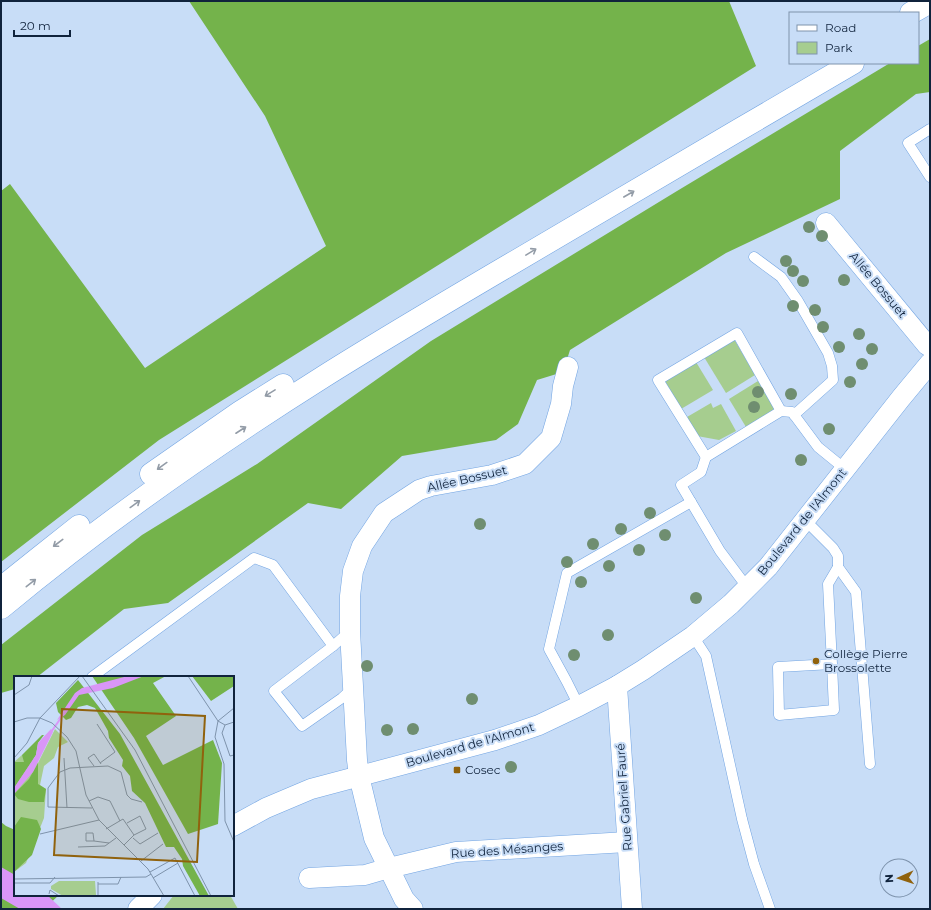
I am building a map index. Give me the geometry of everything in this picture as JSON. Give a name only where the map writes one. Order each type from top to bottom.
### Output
[{"type":"main road","points":[[913,12],[930,2]]},
{"type":"main road","points":[[919,24],[930,18]]},
{"type":"main road","points":[[1,588],[103,508],[240,412],[607,190],[824,64]]},
{"type":"main road","points":[[1,608],[90,537],[154,490],[236,433],[323,377],[450,300],[851,64]]},
{"type":"street","name":"Allée Bossuet","points":[[826,223],[930,347]]},
{"type":"street","name":"Boulevard de l'Almont","points":[[234,825],[266,808],[311,789],[495,740],[539,724],[579,706],[643,670],[693,636],[731,604],[768,567],[930,363]]},
{"type":"street","name":"Allée Bossuet","points":[[359,776],[350,631],[350,596],[353,571],[362,546],[384,513],[419,490],[431,486],[492,475],[525,464],[551,438],[561,404],[563,386],[568,367]]},
{"type":"street","name":"Rue Gabriel Fauré","points":[[617,686],[632,909]]},
{"type":"street","points":[[359,776],[374,838],[404,899],[414,909]]},
{"type":"street","name":"Rue des Mésanges","points":[[309,878],[366,875],[456,852],[627,842]]},
{"type":"street","points":[[138,909],[151,896]]},
{"type":"lane","points":[[930,128],[908,143],[930,177]]},
{"type":"lane","points":[[754,257],[781,277],[798,301],[815,330],[828,353],[832,366],[833,380],[794,415]]},
{"type":"lane","points":[[706,457],[658,380],[737,333],[781,411]]},
{"type":"lane","points":[[748,587],[720,551],[681,485],[701,472],[706,457],[781,411],[792,412],[818,447],[845,470]]},
{"type":"lane","points":[[579,706],[568,682],[549,649],[567,573],[691,502]]},
{"type":"lane","points":[[805,520],[834,548],[838,556],[838,567],[828,584],[832,664],[834,710],[779,715],[778,668],[832,664]]},
{"type":"lane","points":[[93,676],[254,558],[272,565],[333,646]]},
{"type":"lane","points":[[838,567],[856,592],[870,764]]},
{"type":"lane","points":[[350,631],[333,646],[274,691],[302,726],[342,698],[353,688]]},
{"type":"lane","points":[[693,636],[706,656],[742,818],[754,864],[770,909]]},
{"type":"green space","points":[[189,1],[729,1],[756,66],[159,440],[1,562],[1,191],[10,184],[145,368],[326,246],[265,116]]},
{"type":"green space","points":[[930,39],[930,92],[916,94],[840,151],[840,199],[726,253],[570,350],[563,372],[537,380],[518,424],[496,440],[402,456],[341,509],[308,503],[168,603],[124,609],[38,676],[14,676],[14,689],[1,693],[1,645],[142,535],[257,464],[431,341],[677,191],[888,64],[919,64],[919,45]]},
{"type":"green space","points":[[734,339],[755,375],[726,393],[704,357]]},
{"type":"green space","points":[[696,362],[713,390],[681,409],[665,381]]},
{"type":"green space","points":[[758,381],[775,409],[746,427],[729,399]]},
{"type":"green space","points":[[711,403],[713,408],[721,404],[736,431],[719,440],[697,436],[687,417]]},
{"type":"green space","points":[[1,822],[14,830],[14,896],[58,896],[44,909],[1,909]]},
{"type":"green space","points":[[173,896],[231,896],[238,909],[163,909]]},
{"type":"shaded area","points":[[1,867],[14,874],[14,896],[48,896],[62,909],[20,909],[1,898]]},
{"type":"place","name":"Collège Pierre Brossolette","points":[[816,661]]},
{"type":"place","name":"Cosec","points":[[457,770]]}]
